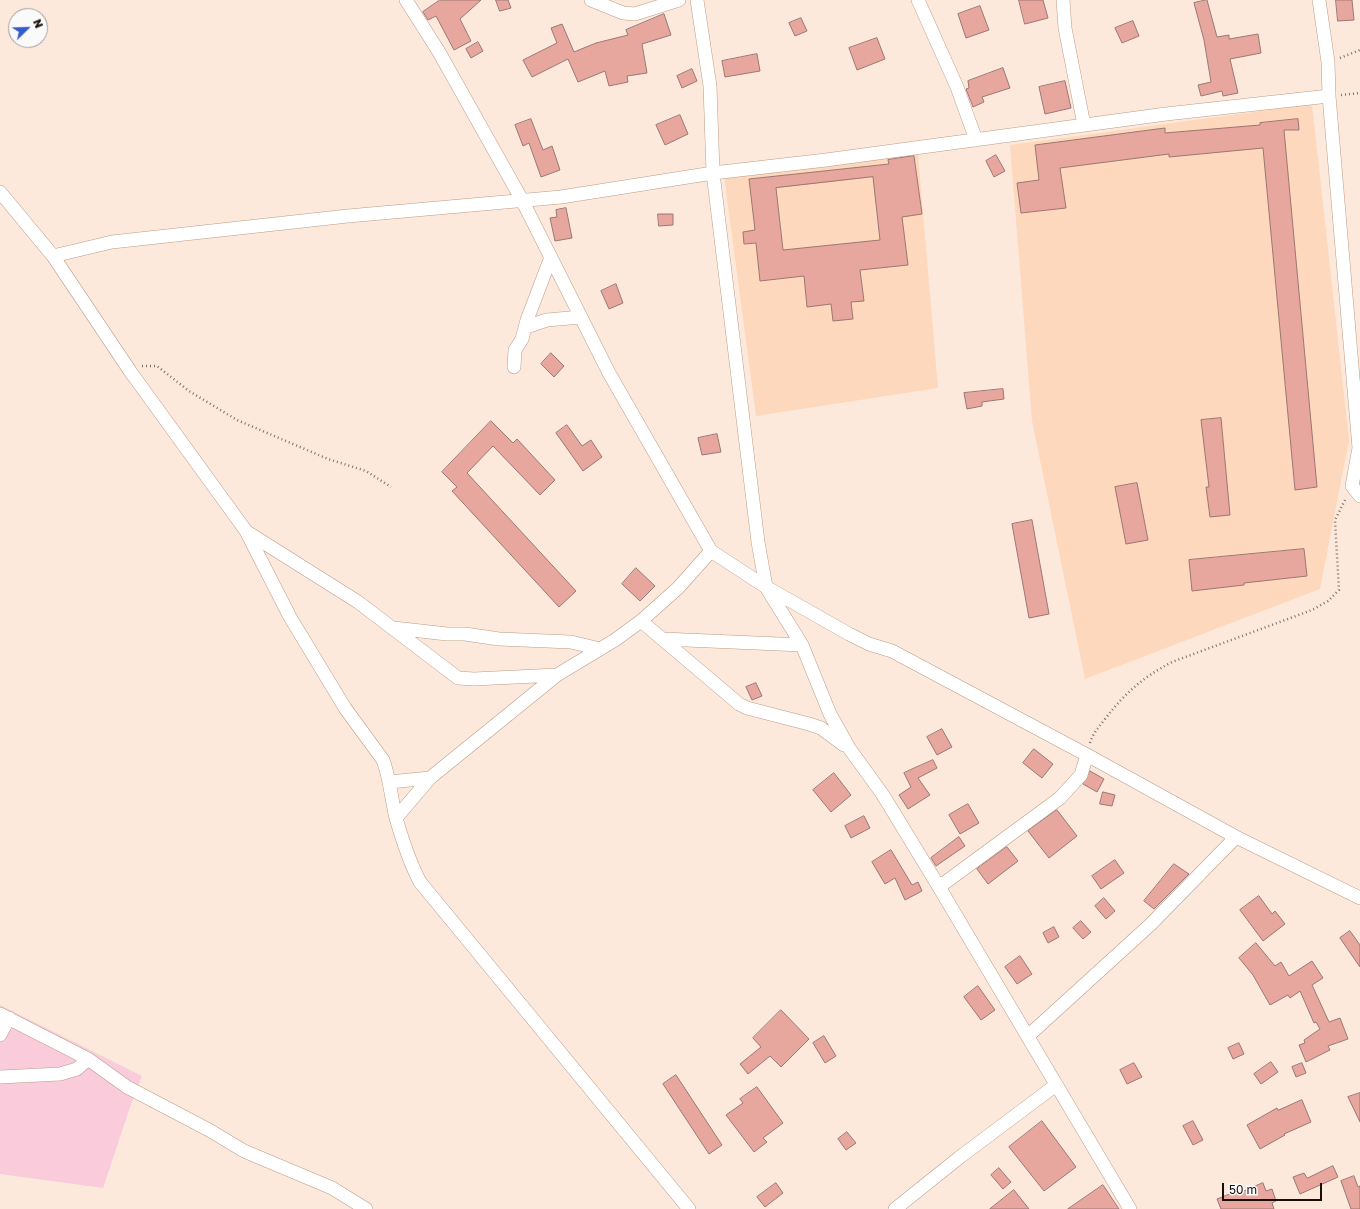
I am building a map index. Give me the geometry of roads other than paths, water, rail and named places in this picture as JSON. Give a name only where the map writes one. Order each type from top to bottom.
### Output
[{"type":"street","points":[[406,0],[439,52],[522,200],[609,373],[711,552],[766,587],[849,634],[892,651],[1087,755],[1236,837],[1360,898]]},
{"type":"street","points":[[591,0],[623,13],[635,14],[678,0]]},
{"type":"street","points":[[697,0],[710,86],[713,172],[758,542],[766,587],[802,645],[823,701],[849,748],[883,795],[1130,1209]]},
{"type":"street","points":[[918,0],[957,87],[976,140]]},
{"type":"street","points":[[1063,0],[1065,28],[1084,125]]},
{"type":"street","points":[[1318,0],[1328,62],[1329,96],[1359,448],[1356,491]]},
{"type":"street","points":[[53,256],[112,242],[348,216],[561,197],[713,172],[826,160],[1084,125],[1329,96]]},
{"type":"street","points":[[0,192],[53,256],[127,367],[246,531],[290,617],[345,708],[383,760],[390,782],[396,818],[420,882],[689,1209]]},
{"type":"street","points":[[514,367],[515,350],[522,339],[550,257]]},
{"type":"street","points":[[526,327],[547,320],[581,317]]},
{"type":"street","points":[[246,531],[358,602],[458,678],[474,680],[557,675]]},
{"type":"street","points":[[396,818],[430,778],[557,675],[600,649],[641,621],[678,588],[711,552]]},
{"type":"street","points":[[641,621],[739,704],[747,708],[821,728],[849,748]]},
{"type":"street","points":[[394,628],[465,634],[499,639],[571,642],[600,649]]},
{"type":"street","points":[[663,639],[802,645]]},
{"type":"street","points":[[939,887],[1060,798],[1081,775],[1087,755]]},
{"type":"street","points":[[390,782],[430,778]]},
{"type":"street","points":[[1028,1036],[1151,924],[1236,837]]},
{"type":"street","points":[[0,1035],[4,1016],[88,1059],[127,1087],[209,1130],[244,1151],[332,1188],[366,1209]]},
{"type":"street","points":[[0,1077],[60,1074],[77,1069],[88,1059]]},
{"type":"street","points":[[895,1209],[960,1157],[1056,1085]]}]
